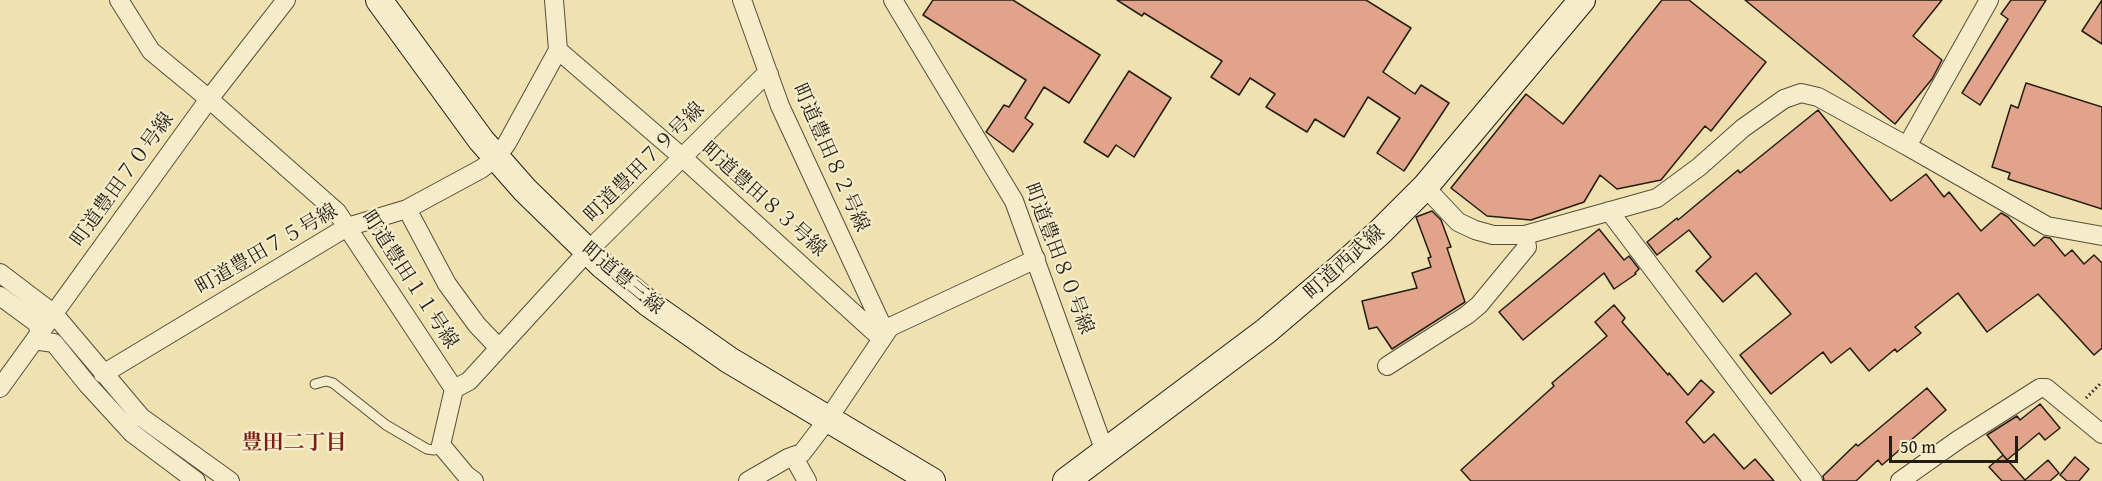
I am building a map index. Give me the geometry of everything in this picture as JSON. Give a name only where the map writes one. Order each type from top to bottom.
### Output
[{"type":"street","name":"町道豊田１１号線","points":[[119,0],[152,51],[337,212],[454,389]]},
{"type":"street","name":"町道豊田７０号線","points":[[0,388],[209,99],[286,0]]},
{"type":"street","name":"町道豊三線","points":[[379,0],[481,140],[587,252],[648,303],[729,360],[932,481]]},
{"type":"street","points":[[554,0],[558,50]]},
{"type":"street","name":"町道豊田８２号線","points":[[742,0],[780,106],[883,335]]},
{"type":"street","name":"町道豊田８０号線","points":[[893,0],[1007,188],[1036,259],[1105,452]]},
{"type":"street","name":"町道西武線","points":[[1066,481],[1266,331],[1340,268],[1425,187],[1582,0]]},
{"type":"street","points":[[1907,146],[1989,0]]},
{"type":"street","name":"町道豊田７５号線","points":[[103,374],[347,227],[407,209],[481,170],[496,158],[507,143],[558,50]]},
{"type":"street","name":"町道豊田８３号線","points":[[558,50],[883,335]]},
{"type":"street","name":"町道豊田７９号線","points":[[454,389],[469,381],[587,252],[763,77],[769,74]]},
{"type":"street","points":[[1425,187],[1458,222],[1493,235],[1525,235],[1657,198],[1699,167],[1743,128],[1784,99],[1801,93],[1818,97],[2047,226],[2102,236]]},
{"type":"street","points":[[407,209],[447,284],[477,325],[499,348]]},
{"type":"street","points":[[1609,211],[1813,481]]},
{"type":"street","points":[[1387,366],[1479,305],[1527,247],[1525,235]]},
{"type":"street","points":[[748,481],[802,453],[828,419],[890,327],[1036,259]]},
{"type":"street","points":[[0,273],[54,314],[141,417],[230,481]]},
{"type":"street","points":[[0,296],[38,324],[40,340],[54,343],[88,385],[132,433],[196,481]]},
{"type":"street","points":[[1900,481],[1958,440],[2040,388],[2046,388],[2102,434]]},
{"type":"street","points":[[454,389],[441,445],[466,475],[474,481]]},
{"type":"street","points":[[793,456],[807,481]]},
{"type":"lane","points":[[315,384],[326,381],[333,383],[386,425],[426,449],[434,450],[441,445]]},
{"type":"path","points":[[2072,410],[2102,382]]},
{"type":"building","points":[[933,0],[1013,0],[1100,55],[1069,103],[1044,87],[1025,118],[1033,124],[1013,152],[986,132],[1004,105],[1009,107],[1026,80],[923,15]]},
{"type":"building","points":[[1117,0],[1366,0],[1411,28],[1383,72],[1415,94],[1421,85],[1449,103],[1404,171],[1377,153],[1400,118],[1368,97],[1344,137],[1315,119],[1307,132],[1266,107],[1275,94],[1250,78],[1239,95],[1211,77],[1222,61],[1144,13],[1142,16]]},
{"type":"building","points":[[1662,0],[1689,0],[1766,62],[1711,131],[1705,126],[1661,180],[1617,189],[1600,175],[1584,202],[1531,220],[1487,216],[1451,188],[1526,94],[1563,124]]},
{"type":"building","points":[[1745,0],[1942,0],[1913,36],[1942,60],[1932,79],[1895,124]]},
{"type":"building","points":[[2011,0],[2046,0],[1980,105],[1962,93],[2008,19],[2001,14]]},
{"type":"building","points":[[2102,0],[2102,44],[2082,31]]},
{"type":"building","points":[[1129,71],[1171,98],[1134,157],[1116,145],[1108,157],[1084,142]]},
{"type":"building","points":[[2026,83],[2102,107],[2102,209],[2008,179],[2010,173],[1992,167],[2011,105],[2018,108]]},
{"type":"building","points":[[1818,110],[1891,201],[1926,174],[1944,197],[1949,192],[1981,231],[2001,213],[2008,217],[2034,246],[2044,237],[2050,238],[2065,256],[2072,250],[2084,264],[2094,255],[2102,263],[2102,348],[2094,355],[2038,294],[1987,332],[1958,293],[1915,327],[1921,333],[1897,352],[1895,349],[1869,371],[1850,348],[1831,363],[1823,352],[1771,394],[1740,355],[1791,314],[1756,273],[1723,302],[1696,271],[1711,257],[1689,230],[1657,255],[1647,242],[1677,218],[1678,220],[1738,170],[1740,173]]},
{"type":"building","points":[[1432,211],[1441,220],[1451,247],[1447,248],[1465,302],[1392,349],[1377,327],[1369,329],[1362,301],[1417,288],[1412,273],[1431,267],[1428,258],[1431,257],[1416,217]]},
{"type":"building","points":[[1599,229],[1624,260],[1629,256],[1639,269],[1636,274],[1614,289],[1604,273],[1523,340],[1499,312]]},
{"type":"building","points":[[1614,305],[1625,318],[1622,322],[1688,395],[1701,380],[1714,392],[1686,422],[1704,443],[1714,434],[1744,469],[1755,459],[1774,481],[1471,481],[1461,470],[1554,386],[1552,383],[1607,336],[1595,322]]},
{"type":"building","points":[[1927,388],[1946,410],[1882,465],[1878,460],[1856,481],[1824,481],[1823,476],[1856,444],[1858,446]]},
{"type":"building","points":[[2040,404],[2060,428],[2045,440],[2039,433],[2007,460],[1987,435],[2017,416],[2020,420]]},
{"type":"building","points":[[2003,455],[2025,480],[2048,460],[2059,473],[2050,481],[2002,481],[1989,467]]},
{"type":"building","points":[[2075,457],[2089,469],[2079,481],[2067,481],[2060,475]]},
{"type":"district","name":"豊田二丁目","points":[[294,444]]}]
